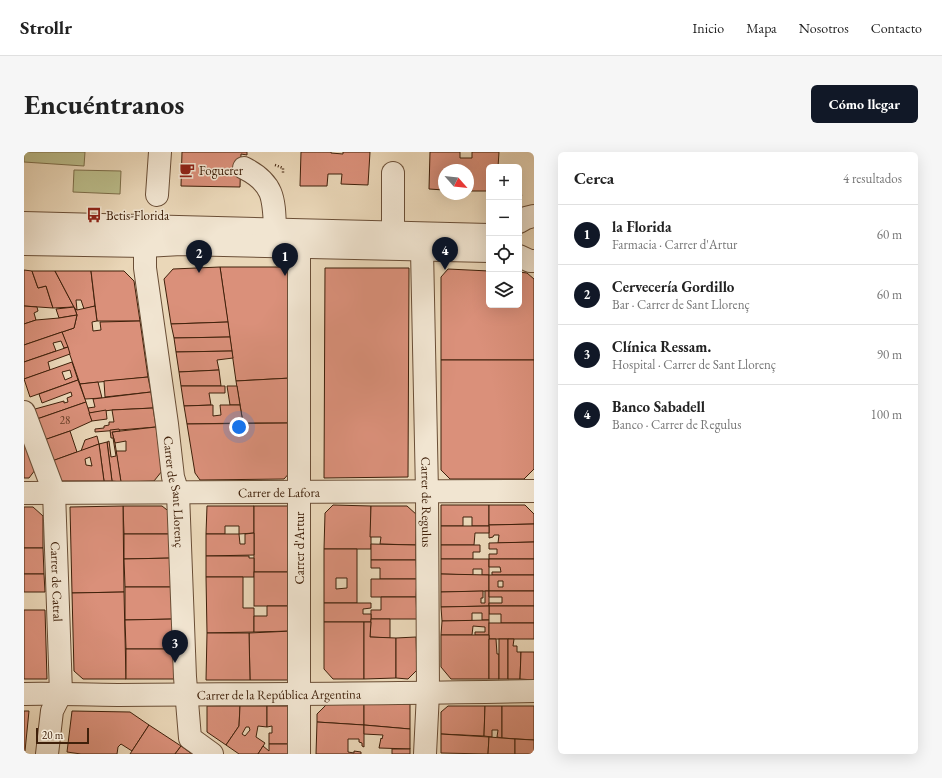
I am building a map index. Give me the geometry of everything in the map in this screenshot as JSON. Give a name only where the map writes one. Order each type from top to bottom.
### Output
[{"type":"street","points":[[157,195],[160,152]]},
{"type":"street","points":[[244,168],[257,176],[269,189],[275,205],[275,229]]},
{"type":"street","points":[[393,173],[393,232]]},
{"type":"street","points":[[24,224],[486,235]]},
{"type":"street","points":[[145,246],[157,234],[171,227]]},
{"type":"street","points":[[24,244],[145,246],[181,244],[486,251]]},
{"type":"street","name":"Carrer de Sant Llorenç","points":[[145,246],[145,268],[173,477],[178,492],[186,694],[190,738],[212,754]]},
{"type":"street","name":"Carrer d'Artur","points":[[299,247],[299,754]]},
{"type":"street","name":"Carrer de Regulus","points":[[422,250],[427,492],[428,693],[425,754]]},
{"type":"street","points":[[522,257],[534,261]]},
{"type":"street","name":"Carrer de Catral","points":[[24,412],[54,492],[61,693],[52,711],[47,754]]},
{"type":"street","name":"Carrer de Lafora","points":[[24,493],[534,491]]},
{"type":"street","name":"Carrer de la República Argentina","points":[[24,694],[61,693],[115,695],[534,691]]},
{"type":"green space","points":[[24,152],[85,152],[84,166],[24,162]]},
{"type":"green space","points":[[74,170],[121,171],[120,194],[73,192]]},
{"type":"building","points":[[182,152],[247,152],[247,155],[241,154],[240,187],[181,186]]},
{"type":"building","points":[[301,152],[331,152],[343,154],[343,152],[370,152],[368,185],[341,184],[342,174],[328,174],[327,186],[300,186]]},
{"type":"building","points":[[430,152],[460,152],[460,158],[472,158],[472,152],[499,152],[498,164],[486,164],[486,191],[474,191],[474,164],[438,164],[438,190],[429,189]]},
{"type":"building","points":[[220,267],[282,267],[292,276],[291,378],[236,381]]},
{"type":"building","points":[[220,267],[228,322],[171,324],[164,279],[173,269]]},
{"type":"building","points":[[325,268],[409,268],[408,477],[324,478]]},
{"type":"building","points":[[448,269],[486,271],[486,308],[522,308],[522,272],[527,273],[534,279],[534,360],[441,360],[441,277]]},
{"type":"building","points":[[24,270],[32,271],[38,288],[46,286],[53,308],[24,306]]},
{"type":"building","points":[[32,271],[55,271],[74,307],[53,308],[46,286],[38,288]]},
{"type":"building","points":[[55,271],[91,271],[95,306],[84,309],[81,300],[76,300],[77,310],[75,309]]},
{"type":"building","points":[[91,271],[124,271],[134,281],[140,321],[97,321]]},
{"type":"building","points":[[24,306],[37,307],[38,311],[34,313],[36,320],[24,324]]},
{"type":"building","points":[[95,306],[97,321],[92,322],[93,331],[101,330],[100,322],[140,321],[148,377],[80,384],[62,332],[74,328],[77,315],[75,309],[77,310]]},
{"type":"building","points":[[74,307],[77,315],[59,318],[56,309]]},
{"type":"building","points":[[77,315],[74,328],[24,345],[24,324],[36,320]]},
{"type":"building","points":[[228,322],[230,337],[174,338],[171,324]]},
{"type":"building","points":[[62,332],[68,347],[64,348],[61,341],[53,343],[56,351],[24,362],[24,345]]},
{"type":"building","points":[[230,337],[232,351],[176,352],[174,338]]},
{"type":"building","points":[[68,347],[70,354],[48,362],[50,370],[24,379],[24,362]]},
{"type":"building","points":[[232,351],[233,358],[217,360],[219,370],[179,372],[176,352]]},
{"type":"building","points":[[441,360],[534,360],[534,469],[524,479],[450,479],[441,470]]},
{"type":"building","points":[[72,362],[78,380],[30,397],[24,379]],"holes":[[[70,370],[72,377],[65,380],[62,372]]]},
{"type":"building","points":[[219,370],[221,386],[181,386],[179,372]]},
{"type":"building","points":[[148,377],[151,392],[105,397],[104,381]]},
{"type":"building","points":[[291,378],[292,423],[243,423],[236,381]]},
{"type":"building","points":[[78,380],[86,402],[37,419],[35,409],[64,401],[64,403],[68,402],[67,398],[72,396],[71,392],[42,403],[39,394]]},
{"type":"building","points":[[98,382],[102,398],[85,399],[80,384]]},
{"type":"building","points":[[181,386],[225,386],[225,393],[209,393],[211,405],[184,406]]},
{"type":"building","points":[[227,386],[237,386],[240,405],[230,405]]},
{"type":"building","points":[[151,392],[153,408],[89,413],[88,408],[95,407],[93,399]]},
{"type":"building","points":[[86,402],[92,421],[70,431],[44,440],[37,419]]},
{"type":"building","points":[[213,405],[213,416],[221,415],[220,405],[240,405],[243,423],[187,424],[184,406]]},
{"type":"building","points":[[153,408],[156,427],[95,432],[95,429],[104,428],[104,426],[109,425],[109,422],[114,422],[112,410]]},
{"type":"building","points":[[106,410],[107,419],[92,421],[89,413]]},
{"type":"building","points":[[292,423],[292,470],[284,479],[200,480],[195,473],[187,424]]},
{"type":"building","points":[[156,427],[162,471],[154,481],[121,482],[116,451],[126,451],[126,441],[115,443],[112,432]]},
{"type":"building","points":[[119,429],[120,431],[112,432],[121,482],[112,481],[107,442],[109,441],[111,457],[116,456],[110,430]]},
{"type":"building","points":[[70,431],[77,452],[52,461],[44,440]]},
{"type":"building","points":[[97,436],[99,444],[81,451],[85,440]]},
{"type":"building","points":[[24,439],[35,470],[29,478],[24,478]]},
{"type":"building","points":[[107,442],[112,481],[104,481],[99,444]]},
{"type":"building","points":[[99,444],[104,481],[59,481],[52,461]],"holes":[[[90,457],[92,466],[86,465],[85,459]]]},
{"type":"building","points":[[333,505],[371,506],[371,549],[324,549],[325,513]]},
{"type":"building","points":[[441,505],[489,505],[489,526],[472,526],[472,517],[463,517],[463,526],[441,526]]},
{"type":"building","points":[[489,505],[525,505],[534,514],[534,524],[489,525]]},
{"type":"building","points":[[123,506],[162,506],[171,513],[172,534],[124,534]]},
{"type":"building","points":[[123,506],[124,592],[72,593],[70,507]]},
{"type":"building","points":[[207,506],[254,506],[254,533],[239,534],[239,526],[225,526],[225,534],[206,534]]},
{"type":"building","points":[[254,506],[292,506],[292,572],[254,572]]},
{"type":"building","points":[[371,506],[407,506],[417,515],[416,545],[380,544],[381,537],[370,537]]},
{"type":"building","points":[[24,507],[33,507],[43,516],[43,548],[24,548]]},
{"type":"building","points":[[534,524],[534,542],[498,543],[499,535],[494,535],[493,537],[489,538],[489,525]]},
{"type":"building","points":[[441,526],[489,526],[489,533],[475,533],[474,545],[441,545]]},
{"type":"building","points":[[254,533],[254,555],[206,556],[206,534],[239,534],[240,544],[245,544],[245,534]]},
{"type":"building","points":[[124,534],[172,534],[173,558],[124,559]]},
{"type":"building","points":[[534,542],[534,559],[489,559],[489,554],[497,554],[497,549],[489,549],[489,543]]},
{"type":"building","points":[[371,544],[416,545],[416,560],[371,560]]},
{"type":"building","points":[[441,545],[480,545],[480,552],[473,552],[473,559],[441,559]]},
{"type":"building","points":[[24,548],[43,548],[44,574],[24,574]]},
{"type":"building","points":[[324,549],[357,549],[357,603],[324,603]],"holes":[[[336,578],[347,578],[347,588],[336,589]]]},
{"type":"building","points":[[206,556],[249,556],[249,558],[254,558],[254,577],[206,577]]},
{"type":"building","points":[[173,558],[173,587],[125,587],[124,559]]},
{"type":"building","points":[[441,559],[489,559],[489,575],[482,575],[482,569],[473,569],[473,575],[441,574]]},
{"type":"building","points":[[489,559],[534,559],[534,575],[492,575],[492,572],[501,572],[500,567],[489,567]]},
{"type":"building","points":[[371,560],[416,560],[417,579],[380,579],[380,568],[371,568]]},
{"type":"building","points":[[254,572],[292,572],[292,606],[254,606]]},
{"type":"building","points":[[24,574],[44,574],[45,592],[24,592]]},
{"type":"building","points":[[441,574],[489,575],[489,591],[441,592]]},
{"type":"building","points":[[489,575],[534,575],[534,591],[489,591]],"holes":[[[498,581],[503,581],[503,587],[498,587]]]},
{"type":"building","points":[[206,577],[243,577],[243,608],[254,608],[254,632],[207,633]]},
{"type":"building","points":[[371,579],[417,579],[416,597],[371,597]]},
{"type":"building","points":[[125,587],[173,587],[174,619],[125,620]]},
{"type":"building","points":[[483,591],[481,603],[485,603],[485,591],[489,591],[489,606],[441,607],[441,592]]},
{"type":"building","points":[[489,591],[534,591],[534,606],[489,606],[489,603],[502,603],[502,597],[489,597]]},
{"type":"building","points":[[124,592],[126,679],[83,679],[74,671],[72,593]]},
{"type":"building","points":[[381,597],[416,597],[417,619],[371,619],[371,610],[381,610]]},
{"type":"building","points":[[324,603],[371,603],[371,608],[363,609],[363,614],[371,614],[371,622],[324,622]]},
{"type":"building","points":[[267,606],[292,606],[292,631],[254,632],[254,616],[267,616]]},
{"type":"building","points":[[489,606],[534,606],[534,623],[501,623],[501,614],[489,614]]},
{"type":"building","points":[[489,606],[489,620],[482,620],[482,613],[472,613],[472,621],[442,621],[441,607]]},
{"type":"building","points":[[24,610],[45,610],[47,679],[24,679]]},
{"type":"building","points":[[174,619],[176,649],[126,649],[125,620]]},
{"type":"building","points":[[371,619],[390,619],[390,638],[370,637]]},
{"type":"building","points":[[489,620],[489,635],[475,635],[475,632],[485,632],[485,627],[473,626],[472,635],[441,635],[442,621]]},
{"type":"building","points":[[324,622],[364,622],[364,679],[333,679],[324,669]]},
{"type":"building","points":[[364,622],[371,622],[370,637],[396,638],[396,678],[364,679]]},
{"type":"building","points":[[489,623],[534,623],[534,639],[489,639]]},
{"type":"building","points":[[292,631],[292,680],[250,680],[249,633]]},
{"type":"building","points":[[207,633],[249,633],[250,680],[206,680]]},
{"type":"building","points":[[441,635],[489,635],[489,679],[451,679],[441,667]]},
{"type":"building","points":[[416,637],[417,670],[408,679],[396,678],[396,638]]},
{"type":"building","points":[[489,639],[496,639],[497,654],[499,654],[499,679],[489,679]]},
{"type":"building","points":[[499,639],[508,639],[508,679],[499,679]]},
{"type":"building","points":[[508,639],[514,639],[513,646],[517,646],[517,652],[521,652],[520,679],[508,679]]},
{"type":"building","points":[[126,649],[176,649],[176,679],[126,679]]},
{"type":"building","points":[[521,652],[534,652],[534,680],[520,679]]},
{"type":"building","points":[[327,704],[364,704],[364,725],[317,722],[317,714]]},
{"type":"building","points":[[364,704],[410,704],[410,729],[364,725]]},
{"type":"building","points":[[207,706],[240,706],[239,726],[226,745],[207,732]]},
{"type":"building","points":[[240,706],[267,706],[267,727],[258,726],[256,737],[265,743],[258,754],[239,754],[226,745],[239,726]],"holes":[[[246,727],[249,727],[250,730],[245,736],[242,734]]]},
{"type":"building","points":[[267,706],[292,706],[292,744],[269,744],[269,733],[272,733],[272,726],[267,727]]},
{"type":"building","points":[[448,706],[485,706],[484,736],[441,734],[441,712]]},
{"type":"building","points":[[485,706],[502,706],[502,738],[497,737],[498,730],[492,730],[492,737],[484,736]]},
{"type":"building","points":[[502,706],[534,706],[534,740],[502,738]]},
{"type":"building","points":[[24,711],[29,711],[25,751],[24,751]]},
{"type":"building","points":[[72,711],[130,712],[149,725],[132,751],[121,744],[118,747],[117,754],[81,754],[67,752]]},
{"type":"building","points":[[317,722],[364,725],[364,747],[362,746],[362,743],[359,742],[359,739],[348,739],[348,752],[361,752],[361,754],[316,754]]},
{"type":"building","points":[[149,725],[181,746],[175,754],[130,754]]},
{"type":"building","points":[[364,725],[410,729],[410,749],[379,748],[383,735],[364,734]]},
{"type":"building","points":[[441,734],[489,737],[488,754],[441,753]]},
{"type":"building","points":[[489,737],[515,739],[515,754],[488,754]]},
{"type":"building","points":[[515,739],[534,740],[534,754],[515,754]]},
{"type":"building","points":[[269,744],[292,744],[292,754],[258,754],[263,746],[269,751]]},
{"type":"building","points":[[181,746],[192,754],[175,754]]},
{"type":"building","points":[[392,749],[410,749],[410,754],[392,754]]},
{"type":"place","name":"Foguerer","points":[[187,170]]},
{"type":"place","name":"Betis-Florida","points":[[94,215]]},
{"type":"place","name":"Banco Sabadell","points":[[445,270]]},
{"type":"place","name":"Cervecería Gordillo","points":[[199,273]]},
{"type":"place","name":"la Florida","points":[[285,276]]},
{"type":"place","name":"Clínica Ressam.","points":[[175,663]]}]
